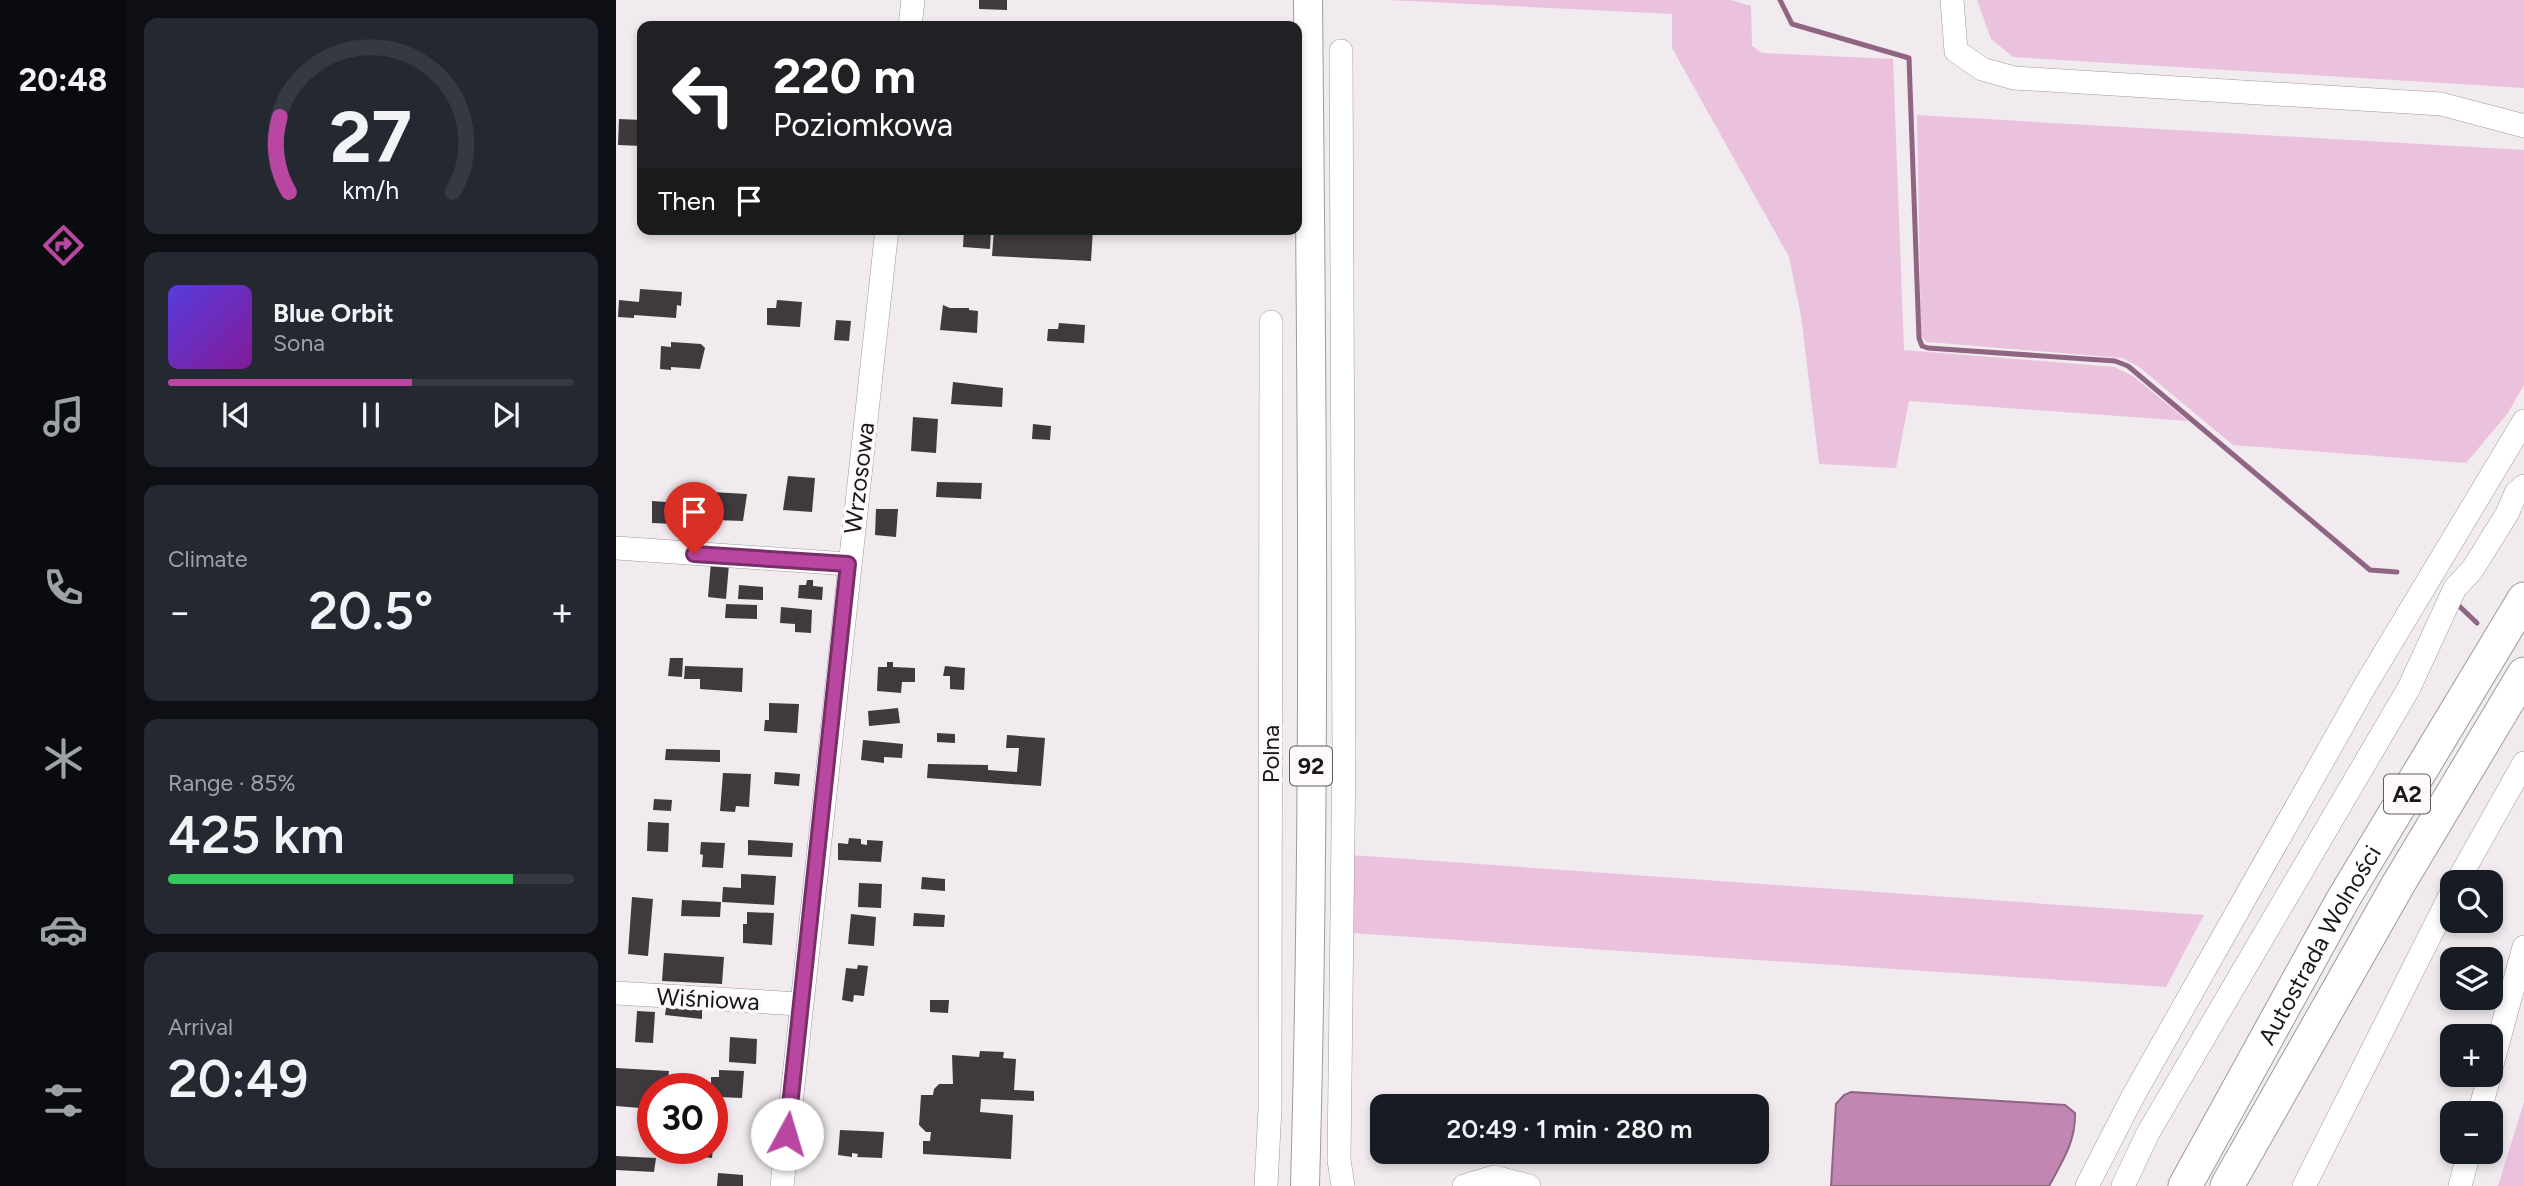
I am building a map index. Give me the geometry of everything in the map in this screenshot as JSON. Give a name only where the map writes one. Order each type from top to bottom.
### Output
[{"type":"highway","name":"Autostrada Wolności","points":[[2185,1186],[2342,901],[2524,599]]},
{"type":"highway","name":"Autostrada Wolności","points":[[2227,1186],[2399,883],[2524,674]]},
{"type":"main road","name":"92","points":[[1305,1186],[1310,901],[1312,377],[1308,0]]},
{"type":"street","points":[[911,21],[913,0]]},
{"type":"street","points":[[1952,0],[1956,51],[1982,69],[2014,78],[2441,104],[2524,125]]},
{"type":"street","points":[[1342,51],[1344,754],[1339,1160],[1343,1186]]},
{"type":"street","name":"Wrzosowa","points":[[782,1186],[848,564],[886,235]]},
{"type":"street","name":"Polna","points":[[1266,1186],[1270,1108],[1270,322]]},
{"type":"street","points":[[2087,1186],[2132,1098],[2366,684],[2524,421]]},
{"type":"street","points":[[2123,1186],[2148,1133],[2409,688],[2455,588],[2472,570],[2495,534],[2516,493],[2524,486]]},
{"type":"street","points":[[616,548],[848,564]]},
{"type":"street","points":[[2464,870],[2524,762]]},
{"type":"street","points":[[2304,1186],[2440,916]]},
{"type":"street","points":[[2503,1025],[2524,947]]},
{"type":"street","name":"Wiśniowa","points":[[616,993],[800,1004]]},
{"type":"street","points":[[2460,1186],[2466,1164]]},
{"type":"street","points":[[1464,1186],[1494,1177],[1529,1186]]},
{"type":"shaded area","points":[[1389,0],[1731,0],[1751,6],[1752,46],[1762,53],[1893,59],[1904,350],[2115,367],[2133,376],[2188,421],[1909,401],[1896,468],[1819,464],[1801,316],[1789,257],[1672,48],[1672,14]]},
{"type":"shaded area","points":[[1977,0],[2524,0],[2524,88],[2013,57],[1991,39]]},
{"type":"shaded area","points":[[1917,115],[2524,150],[2524,385],[2508,413],[2466,463],[2233,445],[2138,366],[2122,358],[1927,342],[1921,336]]},
{"type":"shaded area","points":[[1350,855],[2204,915],[2166,987],[1351,933]]},
{"type":"shaded area","points":[[1851,1092],[2065,1105],[2075,1113],[2075,1123],[2067,1151],[2049,1186],[1831,1186],[1836,1104]]},
{"type":"shaded area","points":[[2524,1102],[2524,1186],[2498,1186]]},
{"type":"building","points":[[979,0],[1007,0],[1007,10],[979,9]]},
{"type":"building","points":[[619,119],[637,120],[637,146],[618,145]]},
{"type":"building","points":[[964,235],[991,235],[990,249],[963,247]]},
{"type":"building","points":[[994,235],[1093,235],[1091,261],[992,256]]},
{"type":"building","points":[[640,289],[682,292],[681,306],[677,305],[676,318],[634,315],[634,318],[618,317],[619,300],[639,302]]},
{"type":"building","points":[[777,300],[802,302],[800,327],[767,325],[767,308],[776,308]]},
{"type":"building","points":[[943,305],[978,311],[977,333],[940,330]]},
{"type":"building","points":[[836,320],[851,321],[849,341],[834,340]]},
{"type":"building","points":[[1059,323],[1085,325],[1084,343],[1047,341],[1048,329],[1058,329]]},
{"type":"building","points":[[671,342],[701,344],[705,348],[700,369],[660,369],[661,346],[671,347]]},
{"type":"building","points":[[953,382],[1003,388],[1002,407],[951,404]]},
{"type":"building","points":[[913,417],[938,419],[936,453],[911,451]]},
{"type":"building","points":[[1033,424],[1051,426],[1050,440],[1032,439]]},
{"type":"building","points":[[788,476],[815,478],[812,512],[783,510]]},
{"type":"building","points":[[937,482],[982,483],[981,499],[936,497]]},
{"type":"building","points":[[694,491],[747,494],[743,521],[652,523],[652,501],[693,504]]},
{"type":"building","points":[[876,509],[898,509],[896,537],[875,535]]},
{"type":"building","points":[[711,562],[729,564],[726,599],[708,597]]},
{"type":"building","points":[[807,580],[813,580],[813,586],[823,587],[822,600],[798,598],[799,585],[806,585]]},
{"type":"building","points":[[739,585],[763,587],[763,600],[738,599]]},
{"type":"building","points":[[726,604],[757,605],[757,619],[725,618]]},
{"type":"building","points":[[781,607],[812,610],[811,633],[795,632],[795,624],[780,623]]},
{"type":"building","points":[[670,658],[683,658],[682,677],[668,676]]},
{"type":"building","points":[[887,662],[893,662],[893,667],[915,668],[915,682],[902,682],[901,693],[877,691],[878,667],[887,667]]},
{"type":"building","points":[[685,666],[743,668],[742,692],[700,689],[700,679],[684,679]]},
{"type":"building","points":[[945,666],[965,668],[964,690],[950,689],[950,676],[943,676]]},
{"type":"building","points":[[769,703],[799,704],[797,733],[764,731],[765,720],[769,720]]},
{"type":"building","points":[[898,708],[900,723],[869,726],[868,711]]},
{"type":"building","points":[[937,733],[955,734],[955,743],[937,742]]},
{"type":"building","points":[[1007,735],[1045,738],[1041,786],[927,778],[928,764],[988,765],[988,770],[1017,772],[1019,748],[1006,748]]},
{"type":"building","points":[[863,740],[903,744],[902,758],[884,757],[884,763],[861,760]]},
{"type":"building","points":[[666,749],[720,750],[720,762],[665,760]]},
{"type":"building","points":[[775,772],[800,774],[799,786],[774,784]]},
{"type":"building","points":[[723,773],[751,774],[749,807],[736,806],[735,812],[720,811]]},
{"type":"building","points":[[654,799],[672,800],[671,811],[653,810]]},
{"type":"building","points":[[648,822],[669,823],[668,852],[647,851]]},
{"type":"building","points":[[849,838],[861,839],[861,844],[867,845],[867,840],[883,841],[881,862],[838,860],[838,843],[848,844]]},
{"type":"building","points":[[748,840],[793,843],[792,857],[748,855]]},
{"type":"building","points":[[701,842],[725,843],[723,868],[702,867]]},
{"type":"building","points":[[741,874],[776,876],[774,905],[722,902],[723,887],[741,888]]},
{"type":"building","points":[[922,877],[945,879],[945,891],[921,889]]},
{"type":"building","points":[[859,883],[882,884],[881,908],[858,907]]},
{"type":"building","points":[[632,897],[653,899],[648,956],[628,954]]},
{"type":"building","points":[[682,900],[721,902],[720,917],[681,916]]},
{"type":"building","points":[[747,912],[774,913],[772,945],[743,943],[743,924],[747,924]]},
{"type":"building","points":[[914,913],[945,915],[944,927],[913,926]]},
{"type":"building","points":[[851,914],[876,917],[874,946],[848,944]]},
{"type":"building","points":[[664,953],[724,957],[722,984],[662,981]]},
{"type":"building","points":[[858,965],[868,966],[864,996],[854,995],[853,1002],[842,1000],[846,968],[857,969]]},
{"type":"building","points":[[930,1000],[949,1000],[948,1013],[930,1012]]},
{"type":"building","points":[[667,1002],[702,1007],[702,1019],[665,1015]]},
{"type":"building","points":[[637,1011],[655,1012],[653,1043],[635,1042]]},
{"type":"building","points":[[730,1037],[757,1039],[756,1064],[729,1062]]},
{"type":"building","points":[[980,1051],[1004,1052],[1003,1058],[1016,1059],[1014,1090],[1034,1091],[1034,1101],[981,1099],[980,1112],[1013,1115],[1011,1159],[923,1154],[923,1141],[930,1141],[931,1132],[926,1132],[919,1125],[921,1095],[933,1095],[939,1084],[953,1084],[952,1055],[979,1057]]},
{"type":"building","points":[[616,1068],[669,1071],[637,1073],[637,1108],[616,1106]]},
{"type":"building","points":[[719,1070],[744,1071],[742,1098],[728,1097],[728,1073],[719,1073]]},
{"type":"building","points":[[840,1130],[884,1132],[882,1158],[857,1157],[858,1154],[852,1153],[852,1157],[838,1155]]},
{"type":"building","points":[[616,1156],[637,1157],[637,1164],[655,1164],[654,1172],[616,1170]]},
{"type":"building","points":[[718,1173],[743,1175],[743,1186],[717,1186]]},
{"type":"waterway","points":[[1780,0],[1792,24],[1909,58],[1919,338],[1922,346],[2115,361],[2128,366],[2370,570],[2397,572]]},
{"type":"waterway","points":[[2456,603],[2477,623]]},
{"type":"route","points":[[694,554],[848,564],[787,1134]]}]
